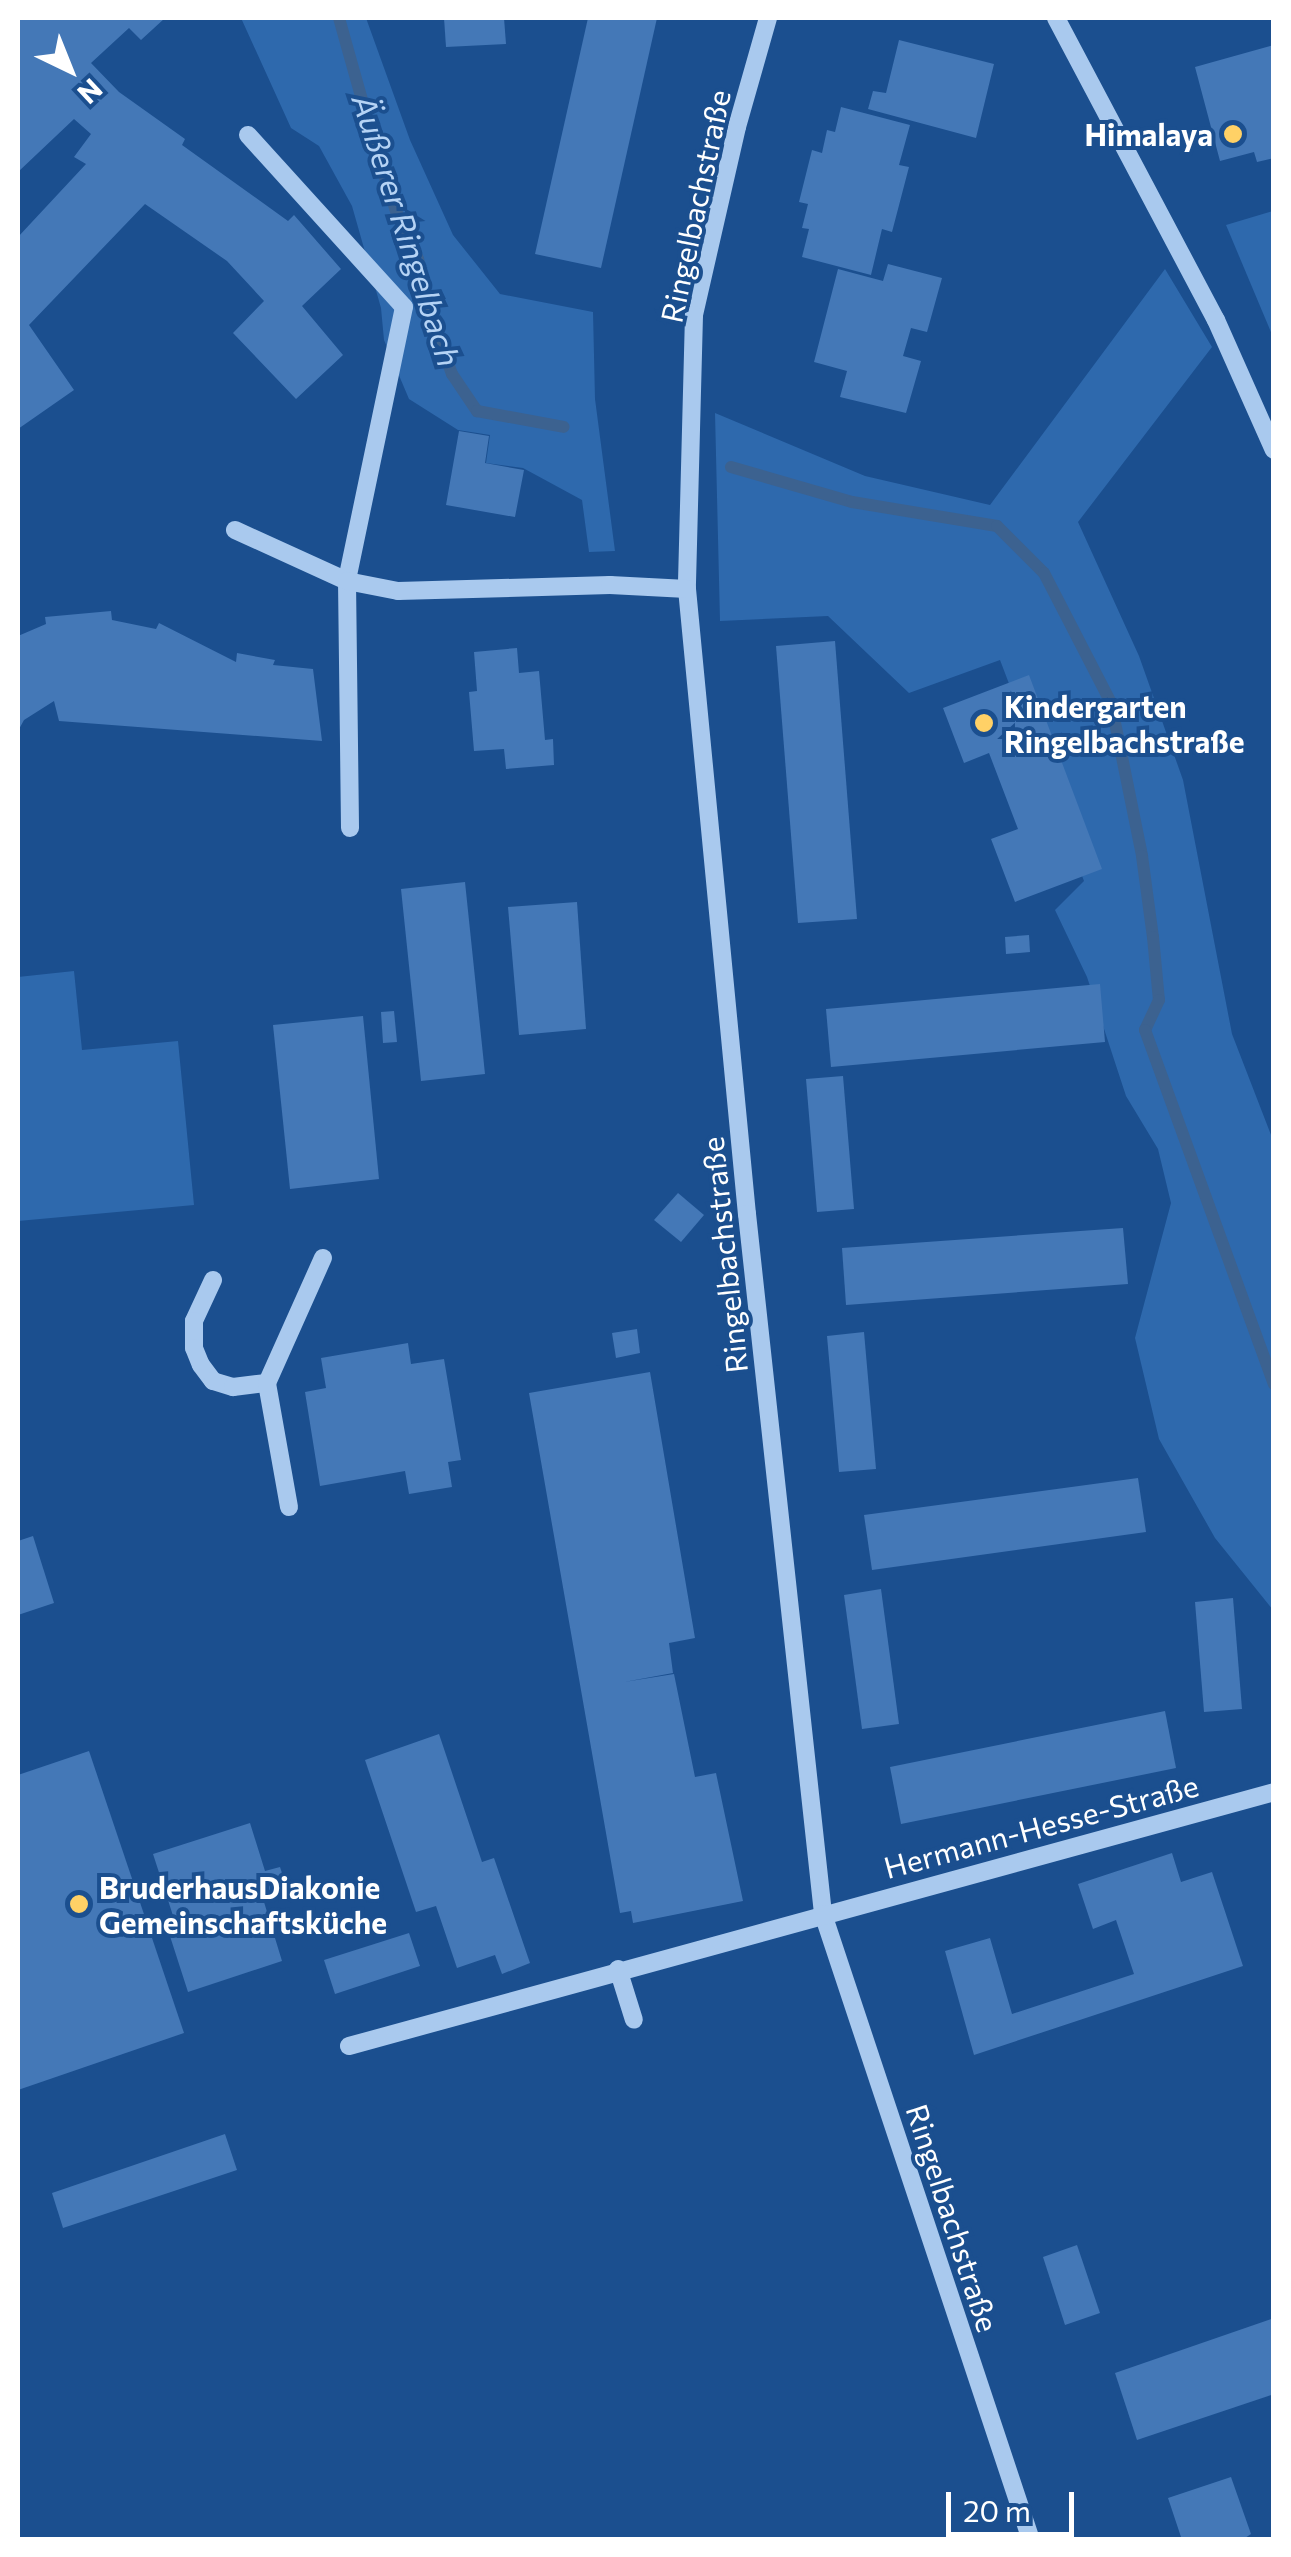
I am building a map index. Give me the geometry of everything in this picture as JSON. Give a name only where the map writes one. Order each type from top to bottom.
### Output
[{"type":"street","name":"Ringelbachstraße","points":[[768,18],[737,127],[694,315],[687,589],[746,1196],[823,1914],[1031,2540]]},
{"type":"street","points":[[1056,18],[1216,320],[1274,450]]},
{"type":"street","points":[[248,135],[404,307],[347,581],[350,828]]},
{"type":"street","points":[[235,530],[347,581],[398,591],[610,585],[687,589]]},
{"type":"street","points":[[288,1507],[267,1383],[323,1258]]},
{"type":"street","points":[[212,1280],[194,1321],[194,1348],[201,1365],[213,1381],[233,1387],[267,1383]]},
{"type":"street","name":"Hermann-Hesse-Straße","points":[[823,1914],[1274,1792]]},
{"type":"street","points":[[350,2046],[823,1914]]},
{"type":"street","points":[[618,1969],[634,2020]]},
{"type":"shaded area","points":[[241,18],[366,18],[410,140],[453,235],[500,294],[593,312],[595,399],[615,551],[589,552],[582,500],[523,468],[486,463],[490,435],[458,430],[409,399],[384,340],[381,308],[352,206],[319,146],[291,128]]},
{"type":"shaded area","points":[[1274,211],[1273,337],[1226,225]]},
{"type":"shaded area","points":[[1165,269],[1212,347],[1078,522],[1139,656],[1183,780],[1232,1034],[1273,1140],[1273,1610],[1215,1538],[1159,1439],[1135,1338],[1171,1203],[1158,1149],[1126,1096],[1087,977],[1055,910],[1084,881],[1000,660],[909,693],[828,616],[720,621],[715,413],[865,476],[990,505]]},
{"type":"shaded area","points":[[74,971],[82,1050],[178,1041],[194,1205],[18,1221],[18,977]]},
{"type":"building","points":[[18,18],[165,18],[141,40],[129,28],[91,63],[119,92],[185,139],[182,145],[288,221],[294,215],[341,269],[302,306],[343,355],[296,399],[233,333],[264,301],[227,261],[145,204],[29,325],[74,390],[18,429],[18,237],[86,164],[74,157],[91,134],[74,119],[18,172]]},
{"type":"building","points":[[444,18],[504,18],[506,44],[446,47]]},
{"type":"building","points":[[588,18],[657,18],[601,268],[535,254]]},
{"type":"building","points":[[899,40],[994,64],[976,138],[868,109],[873,91],[886,93]]},
{"type":"building","points":[[1274,45],[1274,158],[1257,162],[1254,152],[1220,161],[1195,67]]},
{"type":"building","points":[[841,107],[910,125],[899,165],[909,167],[892,232],[882,229],[871,275],[802,257],[809,229],[802,228],[808,204],[799,202],[812,150],[822,153],[827,130],[835,132]]},
{"type":"building","points":[[888,264],[942,278],[927,332],[911,328],[903,356],[921,361],[906,413],[840,397],[847,371],[814,362],[838,269],[883,281]]},
{"type":"building","points":[[459,431],[489,436],[485,463],[524,470],[515,517],[446,505]]},
{"type":"building","points":[[111,611],[112,620],[156,629],[159,623],[236,662],[237,653],[275,660],[273,665],[313,669],[322,741],[59,721],[54,701],[24,720],[18,731],[18,636],[46,624],[45,617]]},
{"type":"building","points":[[835,641],[857,919],[798,923],[776,646]]},
{"type":"building","points":[[517,648],[519,673],[539,671],[545,740],[553,739],[554,765],[506,769],[504,749],[474,751],[469,692],[477,691],[474,652]]},
{"type":"building","points":[[1029,675],[1102,869],[1015,902],[991,839],[1018,829],[989,753],[964,763],[943,708]]},
{"type":"building","points":[[465,882],[485,1074],[421,1081],[401,889]]},
{"type":"building","points":[[577,902],[586,1029],[519,1035],[508,907]]},
{"type":"building","points":[[1029,935],[1030,952],[1006,954],[1005,937]]},
{"type":"building","points":[[1100,984],[1105,1042],[831,1067],[826,1009]]},
{"type":"building","points":[[394,1011],[397,1042],[383,1043],[381,1012]]},
{"type":"building","points":[[363,1016],[379,1179],[290,1189],[273,1025]]},
{"type":"building","points":[[843,1076],[854,1209],[817,1212],[806,1079]]},
{"type":"building","points":[[678,1193],[704,1215],[681,1242],[654,1220]]},
{"type":"building","points":[[1123,1228],[1128,1284],[846,1305],[842,1248]]},
{"type":"building","points":[[637,1329],[640,1353],[616,1358],[612,1333]]},
{"type":"building","points":[[864,1332],[876,1469],[839,1472],[827,1336]]},
{"type":"building","points":[[408,1343],[411,1364],[444,1359],[461,1460],[448,1462],[452,1487],[409,1494],[405,1471],[320,1486],[305,1392],[326,1388],[321,1358]]},
{"type":"building","points":[[650,1372],[695,1638],[669,1643],[673,1673],[624,1682],[674,1674],[695,1777],[716,1773],[743,1901],[633,1923],[631,1911],[620,1913],[529,1393]]},
{"type":"building","points":[[1138,1478],[1146,1532],[872,1570],[864,1515]]},
{"type":"building","points":[[33,1536],[54,1603],[18,1615],[18,1541]]},
{"type":"building","points":[[881,1589],[899,1724],[862,1729],[844,1595]]},
{"type":"building","points":[[1233,1598],[1242,1709],[1204,1712],[1195,1602]]},
{"type":"building","points":[[1165,1711],[1176,1768],[901,1824],[890,1767]]},
{"type":"building","points":[[439,1734],[482,1862],[494,1858],[530,1963],[502,1974],[495,1955],[457,1968],[436,1906],[416,1912],[365,1760]]},
{"type":"building","name":"BruderhausDiakonie Gemeinschaftsküche","points":[[89,1751],[184,2033],[18,2090],[18,1775]]},
{"type":"building","points":[[250,1823],[265,1871],[280,1867],[289,1894],[264,1902],[282,1961],[188,1992],[168,1930],[177,1928],[153,1854]]},
{"type":"building","points":[[1172,1853],[1181,1882],[1212,1872],[1243,1966],[974,2055],[945,1951],[990,1938],[1012,2014],[1134,1974],[1116,1920],[1093,1929],[1078,1884]]},
{"type":"building","points":[[409,1933],[420,1966],[335,1994],[324,1960]]},
{"type":"building","points":[[225,2134],[237,2170],[63,2228],[52,2193]]},
{"type":"building","points":[[1077,2245],[1100,2313],[1065,2325],[1043,2257]]},
{"type":"building","points":[[1274,2318],[1274,2394],[1137,2440],[1115,2373]]},
{"type":"building","points":[[1231,2477],[1251,2534],[1242,2540],[1182,2540],[1168,2498]]},
{"type":"waterway","name":"Äußerer Ringelbach","points":[[339,18],[377,153],[396,211],[418,259],[431,317],[452,374],[477,411],[564,427]]},
{"type":"waterway","name":"Äußerer Ringelbach","points":[[731,467],[852,502],[997,526],[1044,573],[1111,703],[1142,856],[1153,937],[1159,1000],[1145,1030],[1274,1384]]},
{"type":"place","name":"Himalaya","points":[[1233,134]]},
{"type":"place","name":"Kindergarten Ringelbachstraße","points":[[984,723]]},
{"type":"place","name":"BruderhausDiakonie Gemeinschaftsküche","points":[[79,1904]]}]
